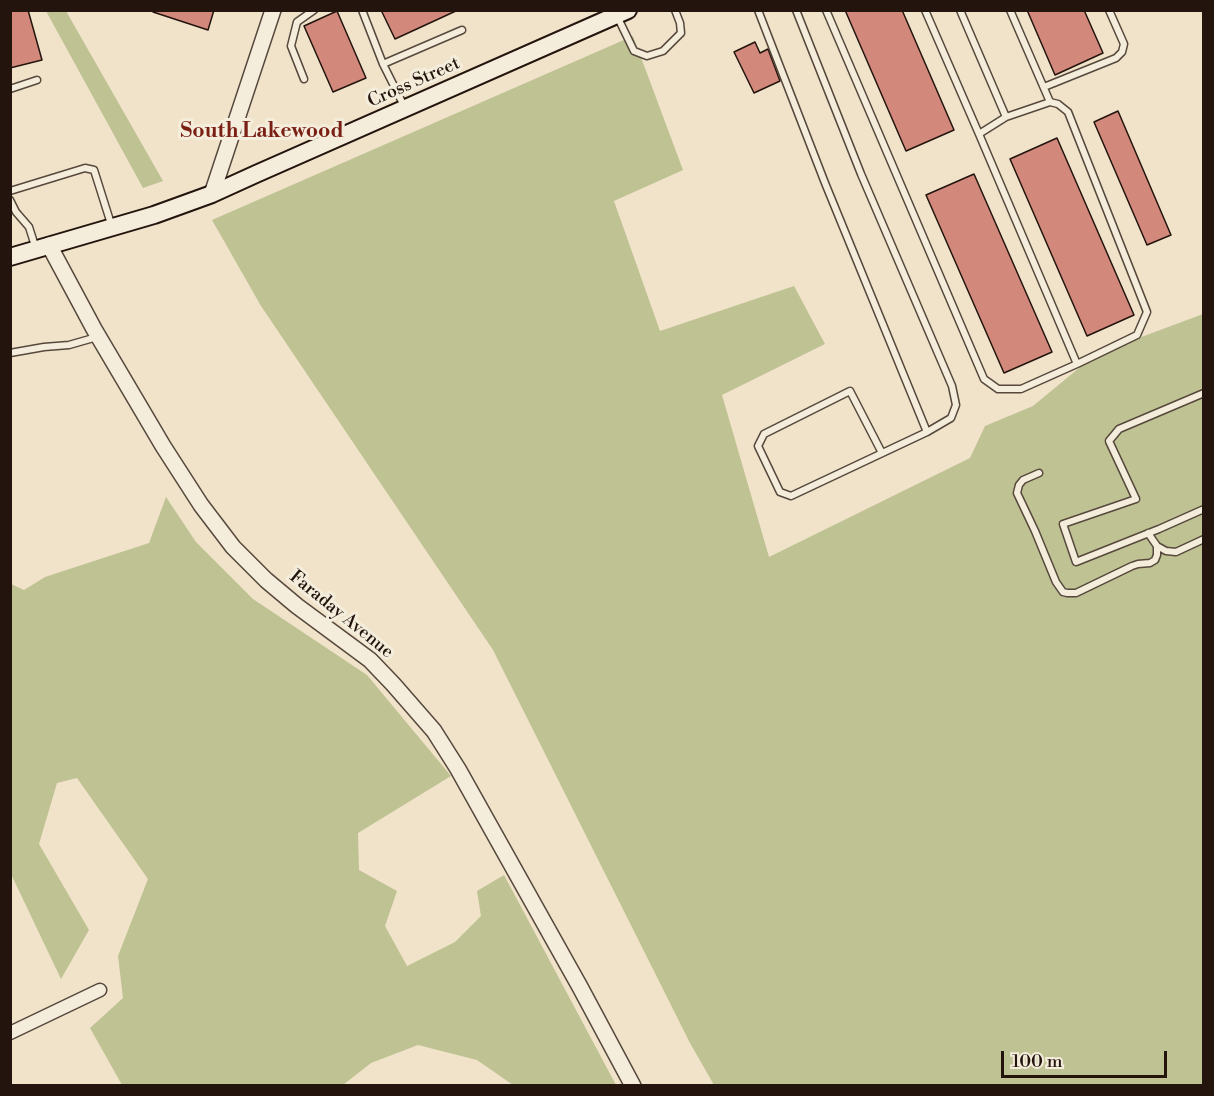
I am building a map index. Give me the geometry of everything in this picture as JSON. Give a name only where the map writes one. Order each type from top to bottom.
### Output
[{"type":"main road","name":"Cross Street","points":[[10,257],[112,228],[212,194],[623,12]]},
{"type":"street","points":[[212,194],[273,10]]},
{"type":"street","name":"Faraday Avenue","points":[[43,247],[163,446],[201,505],[233,546],[266,580],[370,660],[434,731],[458,769],[633,1086]]},
{"type":"street","points":[[10,1033],[100,990]]},
{"type":"lane","points":[[304,79],[291,46],[297,22],[314,10]]},
{"type":"lane","points":[[362,10],[405,108]]},
{"type":"lane","points":[[623,12],[634,51],[647,56],[663,51],[681,33],[675,10]]},
{"type":"lane","points":[[758,10],[825,183],[927,432]]},
{"type":"lane","points":[[795,10],[861,174],[952,386],[956,405],[951,418],[927,432],[791,496],[780,492],[758,446],[764,435],[850,391],[882,453]]},
{"type":"lane","points":[[826,10],[984,379],[998,389],[1021,389],[1137,335],[1147,312],[1068,112],[1058,104],[1050,102],[1006,117],[979,134]]},
{"type":"lane","points":[[925,10],[1077,364]]},
{"type":"lane","points":[[960,10],[1006,117]]},
{"type":"lane","points":[[1010,10],[1050,102]]},
{"type":"lane","points":[[1044,87],[1116,58],[1122,52],[1124,44],[1109,10]]},
{"type":"lane","points":[[384,64],[462,30]]},
{"type":"lane","points":[[10,89],[37,80]]},
{"type":"lane","points":[[10,191],[85,168],[94,170],[112,228]]},
{"type":"lane","points":[[10,200],[16,212],[43,247]]},
{"type":"lane","points":[[10,353],[69,345],[98,337]]},
{"type":"lane","points":[[1203,393],[1119,429],[1109,441],[1136,499],[1063,524],[1076,562],[1148,534],[1203,509]]},
{"type":"lane","points":[[1039,473],[1023,480],[1017,493],[1056,582],[1063,592],[1076,593],[1132,566],[1150,563],[1155,560],[1157,546]]},
{"type":"lane","points":[[1148,534],[1157,546],[1166,551],[1176,552],[1203,539]]},
{"type":"green space","points":[[46,11],[66,11],[163,181],[143,188]]},
{"type":"green space","points":[[633,36],[683,170],[614,201],[660,331],[794,286],[825,344],[722,395],[769,557],[970,458],[985,426],[1033,406],[1096,354],[1203,314],[1203,1085],[714,1085],[690,1043],[493,650],[261,306],[212,220]]},
{"type":"green space","points":[[166,497],[196,542],[253,599],[367,675],[451,776],[358,833],[359,870],[397,891],[385,926],[407,966],[455,942],[481,916],[477,891],[504,875],[616,1085],[513,1085],[477,1060],[418,1045],[371,1063],[343,1085],[122,1085],[90,1028],[123,998],[118,956],[148,879],[77,778],[57,783],[39,844],[89,930],[61,979],[11,874],[11,584],[24,590],[45,577],[149,543]]},
{"type":"building","points":[[10,10],[28,10],[42,60],[10,68]]},
{"type":"building","points":[[154,10],[214,10],[208,30],[153,12]]},
{"type":"building","points":[[381,10],[458,10],[395,39]]},
{"type":"building","points":[[845,10],[902,10],[954,130],[906,151]]},
{"type":"building","points":[[1027,10],[1084,10],[1103,53],[1055,75]]},
{"type":"building","points":[[337,11],[366,78],[333,92],[304,26]]},
{"type":"building","points":[[755,42],[760,53],[768,49],[780,81],[754,93],[734,52]]},
{"type":"building","points":[[1118,111],[1171,235],[1147,245],[1094,122]]},
{"type":"building","points":[[1057,138],[1134,315],[1087,336],[1010,159]]},
{"type":"building","points":[[974,174],[1052,352],[1004,373],[926,195]]},
{"type":"district","name":"South Lakewood","points":[[262,132]]}]
